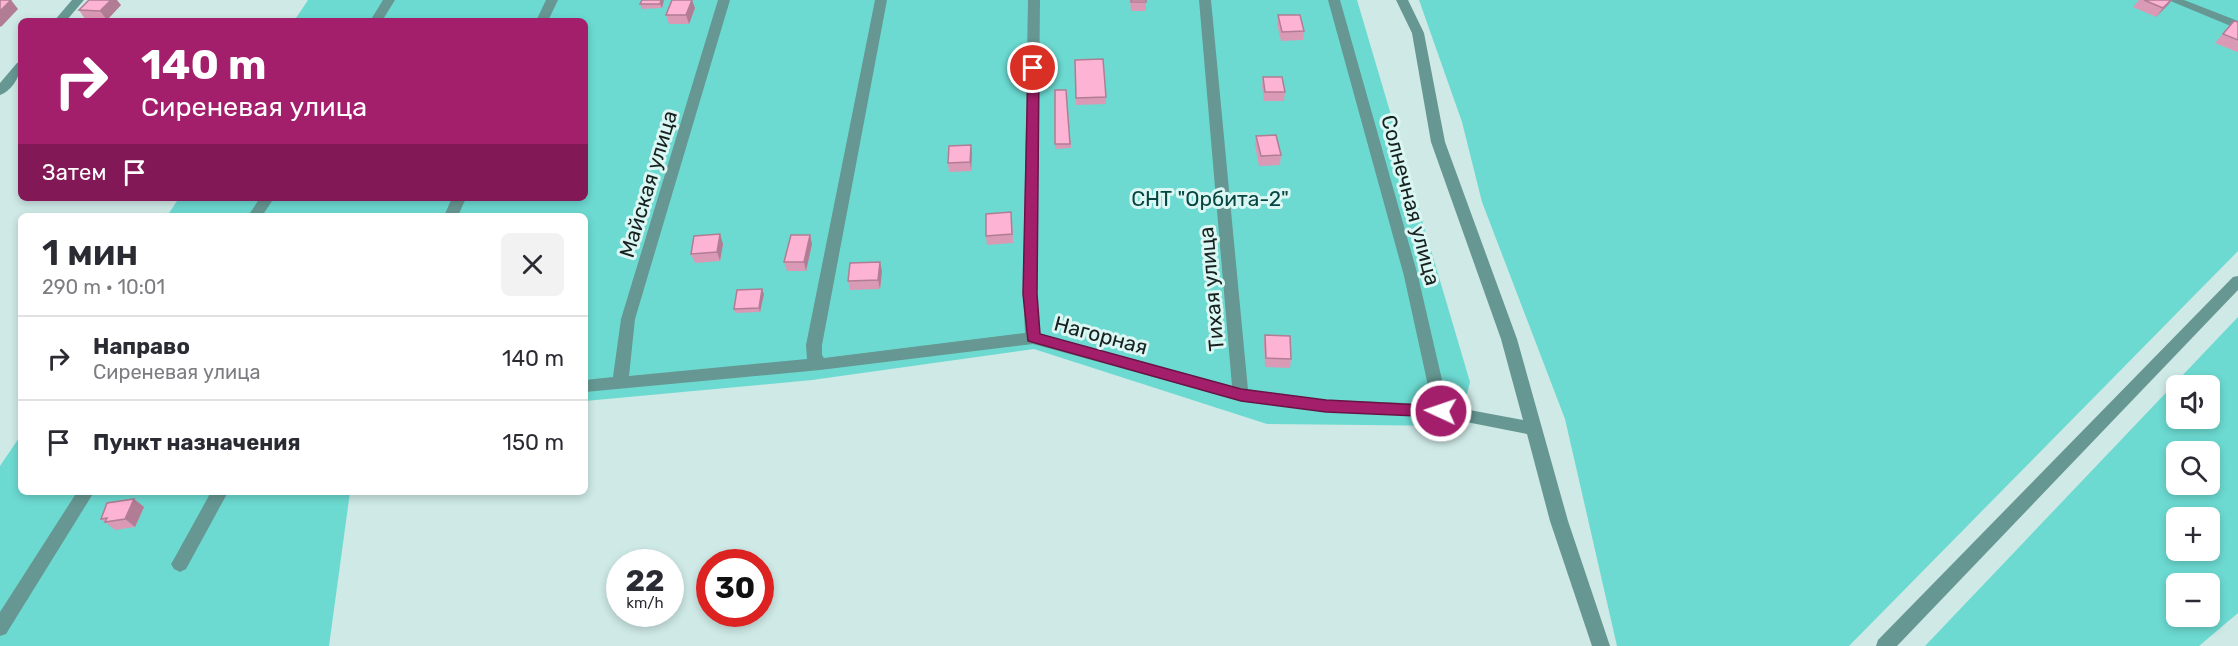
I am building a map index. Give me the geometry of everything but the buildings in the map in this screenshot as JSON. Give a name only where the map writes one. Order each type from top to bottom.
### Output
[{"type":"street","points":[[63,18],[78,0]]},
{"type":"street","points":[[378,18],[389,0]]},
{"type":"street","points":[[543,18],[552,0]]},
{"type":"street","name":"Майская улица","points":[[620,382],[628,319],[724,0]]},
{"type":"street","points":[[820,364],[814,357],[814,345],[881,0]]},
{"type":"street","points":[[1033,338],[1030,294],[1034,0]]},
{"type":"street","name":"Тихая улица","points":[[1205,0],[1241,395]]},
{"type":"street","name":"Солнечная улица","points":[[1334,0],[1411,276],[1441,411]]},
{"type":"street","points":[[1402,0],[1418,33],[1438,142],[1509,339],[1559,521],[1601,646]]},
{"type":"street","points":[[2174,0],[2238,25]]},
{"type":"street","points":[[0,91],[18,70]]},
{"type":"street","points":[[1885,646],[2238,281]]},
{"type":"street","name":"Нагорная","points":[[588,387],[820,364],[1033,338],[1241,395],[1326,406],[1441,411],[1532,428]]},
{"type":"street","points":[[0,628],[84,495]]},
{"type":"street","points":[[180,564],[218,495]]},
{"type":"green space","name":"СНТ \"Орбита-2\"","points":[[308,0],[1357,0],[1470,382],[1459,426],[1267,424],[1034,349],[812,380],[588,401],[588,213],[169,213],[177,201],[588,201],[588,18],[296,18]]},
{"type":"green space","points":[[1419,0],[2238,0],[2238,251],[1849,646],[1617,646],[1565,419],[1482,202],[1462,122]]},
{"type":"green space","points":[[2238,317],[2238,613],[2199,646],[1925,646],[2166,393],[2166,429],[2220,429],[2220,375],[2183,375]]},
{"type":"green space","points":[[18,439],[18,495],[350,495],[329,646],[0,646],[0,466]]},
{"type":"route","points":[[1033,68],[1030,294],[1033,338],[1241,395],[1326,406],[1441,411]]}]
